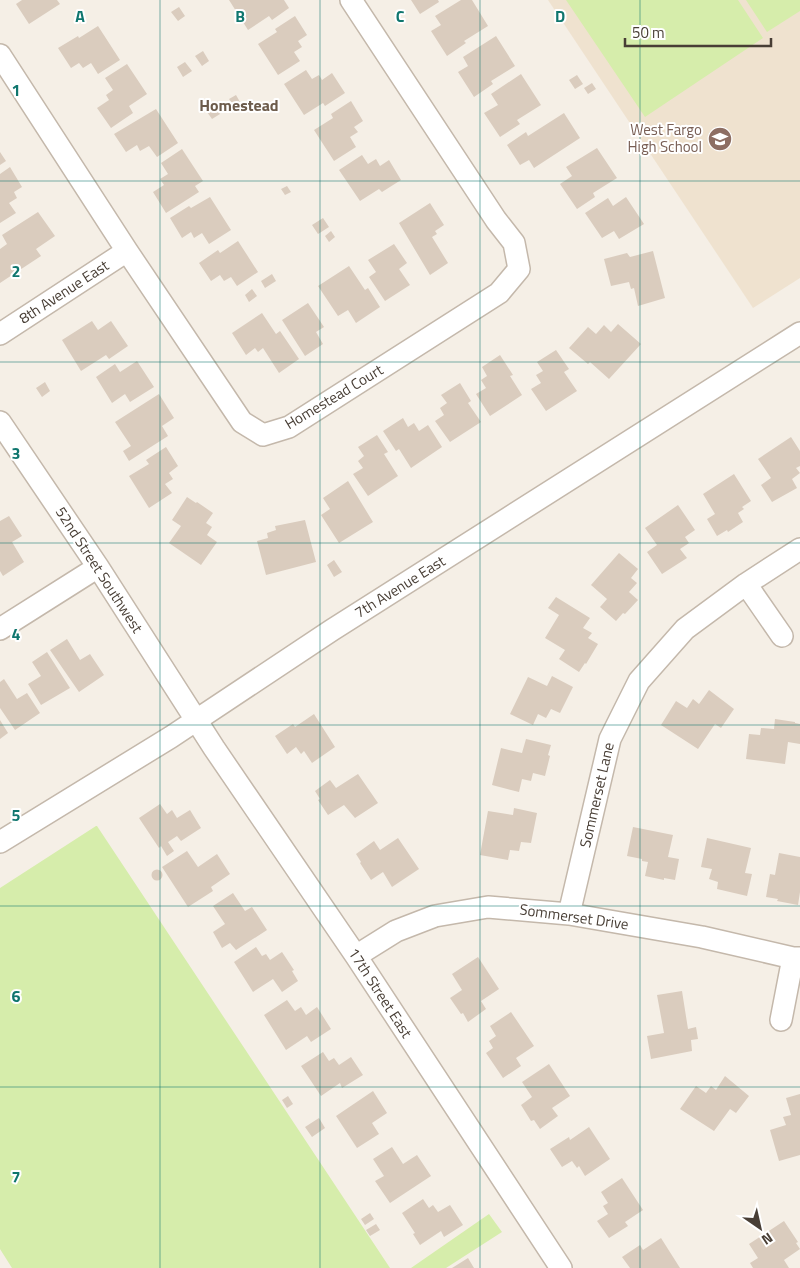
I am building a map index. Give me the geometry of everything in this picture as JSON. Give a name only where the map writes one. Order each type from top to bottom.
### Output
[{"type":"street","name":"Homestead Court","points":[[0,55],[127,251],[242,422],[263,435],[289,427],[498,293],[519,269],[514,243],[496,220],[351,0]]},
{"type":"street","name":"8th Avenue East","points":[[0,334],[127,251]]},
{"type":"street","name":"7th Avenue East","points":[[0,842],[196,720],[332,630],[800,333]]},
{"type":"street","name":"52nd Street Southwest","points":[[0,422],[98,567],[196,720]]},
{"type":"street","name":"Sommerset Lane","points":[[569,914],[610,739],[640,681],[685,629],[746,584],[800,549]]},
{"type":"street","points":[[0,630],[98,567]]},
{"type":"street","points":[[746,584],[782,636]]},
{"type":"street","name":"17th Street East","points":[[196,720],[356,956],[561,1268]]},
{"type":"street","name":"Sommerset Drive","points":[[356,956],[396,931],[434,916],[488,907],[569,914],[702,937],[797,958]]},
{"type":"street","points":[[781,1020],[797,958]]},
{"type":"shaded area","name":"West Fargo High School","points":[[548,0],[800,0],[800,278],[753,308]]},
{"type":"green space","points":[[566,0],[738,0],[763,38],[645,117]]},
{"type":"green space","points":[[746,0],[800,0],[800,11],[767,32]]},
{"type":"green space","points":[[96,826],[390,1268],[12,1268],[0,1249],[0,888]]},
{"type":"green space","points":[[489,1214],[502,1232],[446,1268],[411,1268]]},
{"type":"building","points":[[22,0],[57,0],[60,4],[29,24],[16,4]]},
{"type":"building","points":[[229,0],[284,0],[289,8],[272,20],[269,16],[248,30]]},
{"type":"building","points":[[411,0],[438,0],[439,2],[420,14]]},
{"type":"building","points":[[461,0],[472,0],[488,26],[464,41],[466,43],[447,56],[431,31],[441,25],[435,16]]},
{"type":"building","points":[[179,7],[185,16],[178,21],[171,12]]},
{"type":"building","points":[[295,16],[307,35],[298,41],[302,47],[294,52],[300,61],[278,75],[258,44],[277,32],[275,29]]},
{"type":"building","points":[[98,26],[120,60],[98,74],[91,63],[83,68],[79,63],[71,68],[58,48]]},
{"type":"building","points":[[496,36],[515,66],[491,81],[493,84],[474,97],[458,72],[468,66],[463,57]]},
{"type":"building","points":[[203,51],[209,61],[202,66],[195,56]]},
{"type":"building","points":[[185,62],[192,71],[183,77],[177,67]]},
{"type":"building","points":[[127,64],[147,94],[129,106],[133,113],[111,128],[97,108],[109,100],[106,95],[113,90],[105,78]]},
{"type":"building","points":[[306,70],[312,79],[319,75],[322,80],[332,73],[345,93],[325,106],[323,103],[304,115],[284,84]]},
{"type":"building","points":[[521,74],[541,105],[517,120],[520,124],[500,137],[484,113],[498,105],[491,94]]},
{"type":"building","points":[[577,75],[583,84],[575,89],[569,80]]},
{"type":"building","points":[[592,83],[596,89],[588,94],[584,88]]},
{"type":"building","points":[[236,95],[240,102],[234,106],[229,99]]},
{"type":"building","points":[[351,101],[363,121],[354,127],[358,132],[350,137],[356,147],[334,161],[314,130],[333,118],[331,114]]},
{"type":"building","points":[[213,104],[220,114],[212,119],[205,109]]},
{"type":"building","points":[[156,109],[178,143],[157,157],[149,146],[140,151],[137,145],[126,152],[114,134]]},
{"type":"building","points":[[564,113],[580,138],[534,168],[529,160],[520,165],[507,145],[526,132],[528,136]]},
{"type":"building","points":[[597,148],[617,178],[593,193],[595,197],[577,209],[560,184],[572,176],[566,167]]},
{"type":"building","points":[[182,149],[203,181],[195,186],[199,192],[166,213],[153,192],[164,185],[160,179],[168,174],[161,163]]},
{"type":"building","points":[[0,152],[6,161],[0,165]]},
{"type":"building","points":[[362,155],[368,164],[376,159],[380,166],[389,160],[401,180],[382,192],[379,189],[360,201],[339,170]]},
{"type":"building","points":[[10,167],[22,187],[14,192],[17,198],[9,203],[16,213],[0,223],[0,174]]},
{"type":"building","points":[[287,186],[291,192],[285,195],[281,189]]},
{"type":"building","points":[[210,197],[231,230],[209,244],[202,233],[194,238],[191,232],[182,238],[170,218],[189,206],[191,208]]},
{"type":"building","points":[[626,197],[644,224],[619,239],[614,231],[602,238],[585,213],[608,198],[613,206]]},
{"type":"building","points":[[430,203],[444,225],[435,231],[437,234],[432,237],[448,263],[430,275],[399,223]]},
{"type":"building","points":[[38,212],[55,236],[36,249],[41,256],[0,283],[0,249],[7,244],[2,235]]},
{"type":"building","points":[[323,218],[329,227],[318,234],[312,225]]},
{"type":"building","points":[[331,231],[335,237],[329,242],[325,236]]},
{"type":"building","points":[[238,241],[258,272],[237,286],[231,277],[224,281],[220,275],[211,281],[199,263],[218,250],[220,253]]},
{"type":"building","points":[[394,244],[407,263],[399,269],[410,285],[385,301],[369,277],[376,272],[368,260]]},
{"type":"building","points":[[653,251],[665,298],[638,306],[634,288],[631,289],[629,282],[611,286],[604,259],[627,253],[630,257]]},
{"type":"building","points":[[349,266],[365,290],[368,288],[380,307],[356,323],[348,310],[338,316],[318,286]]},
{"type":"building","points":[[272,274],[276,281],[265,288],[261,281]]},
{"type":"building","points":[[252,289],[257,296],[249,302],[245,295]]},
{"type":"building","points":[[308,303],[324,327],[316,332],[323,344],[305,356],[282,320]]},
{"type":"building","points":[[262,313],[276,334],[280,331],[299,359],[279,373],[263,348],[258,352],[255,348],[246,355],[232,333]]},
{"type":"building","points":[[92,321],[98,330],[111,321],[128,346],[109,359],[106,355],[81,371],[62,340]]},
{"type":"building","points":[[618,324],[641,344],[609,379],[590,362],[588,364],[569,348],[588,327],[596,334],[604,325],[611,332]]},
{"type":"building","points":[[556,350],[569,369],[564,372],[577,391],[546,411],[531,389],[541,383],[536,375],[543,371],[537,362]]},
{"type":"building","points":[[500,355],[513,375],[510,376],[522,395],[490,416],[476,394],[486,388],[481,380],[487,376],[482,367]]},
{"type":"building","points":[[137,361],[154,387],[130,402],[125,394],[112,403],[96,377],[115,364],[120,372]]},
{"type":"building","points":[[45,382],[50,391],[42,397],[36,388]]},
{"type":"building","points":[[460,383],[471,401],[468,403],[481,422],[450,442],[435,421],[444,415],[440,408],[447,403],[441,395]]},
{"type":"building","points":[[159,394],[174,418],[162,426],[168,436],[129,461],[123,451],[131,446],[115,422]]},
{"type":"building","points":[[403,418],[408,427],[414,423],[419,431],[428,425],[442,447],[411,468],[399,449],[396,451],[383,431]]},
{"type":"building","points":[[377,435],[388,452],[384,454],[398,476],[368,496],[353,474],[363,468],[358,461],[364,456],[358,447]]},
{"type":"building","points":[[791,437],[800,451],[800,466],[796,468],[800,473],[792,479],[797,488],[772,502],[761,485],[771,478],[758,459]]},
{"type":"building","points":[[166,447],[178,466],[169,473],[173,479],[165,484],[172,493],[149,508],[129,476],[149,464],[146,460]]},
{"type":"building","points":[[734,474],[751,501],[742,507],[744,509],[738,513],[743,522],[728,532],[727,530],[717,536],[707,519],[715,514],[703,494]]},
{"type":"building","points":[[348,481],[373,522],[339,543],[321,515],[330,509],[323,498]]},
{"type":"building","points":[[187,497],[213,513],[206,523],[212,527],[207,535],[217,542],[201,565],[169,543],[181,526],[172,520]]},
{"type":"building","points":[[678,505],[695,530],[685,537],[689,543],[680,549],[687,558],[662,574],[647,552],[657,545],[645,528]]},
{"type":"building","points":[[9,516],[22,536],[12,542],[24,562],[3,576],[0,571],[0,521]]},
{"type":"building","points":[[305,520],[316,562],[266,575],[257,541],[268,538],[267,533],[276,530],[275,526]]},
{"type":"building","points":[[619,553],[638,569],[631,578],[637,583],[629,592],[638,600],[616,621],[600,607],[607,599],[591,585]]},
{"type":"building","points":[[334,560],[342,572],[334,577],[327,565]]},
{"type":"building","points":[[556,597],[590,618],[583,628],[592,633],[588,638],[598,644],[579,672],[559,659],[565,650],[545,638],[559,615],[548,608]]},
{"type":"building","points":[[67,639],[80,660],[90,654],[104,675],[79,692],[50,650]]},
{"type":"building","points":[[47,652],[70,688],[41,705],[28,684],[41,676],[32,662]]},
{"type":"building","points":[[552,676],[573,687],[560,713],[551,709],[546,718],[538,714],[533,725],[510,714],[528,677],[547,686]]},
{"type":"building","points":[[4,679],[17,699],[27,693],[40,713],[15,730],[0,708],[0,682]]},
{"type":"building","points":[[709,690],[734,709],[721,728],[715,724],[698,749],[661,725],[676,701],[687,708],[693,699],[699,704]]},
{"type":"building","points":[[314,714],[335,747],[312,763],[304,751],[301,754],[296,747],[287,754],[275,736],[293,724],[295,727]]},
{"type":"building","points":[[775,719],[800,724],[800,744],[788,742],[785,764],[746,759],[749,734],[760,735],[761,728],[774,729]]},
{"type":"building","points":[[0,720],[8,733],[0,739]]},
{"type":"building","points":[[526,739],[551,745],[545,776],[533,773],[531,781],[522,779],[519,792],[492,785],[501,748],[522,753]]},
{"type":"building","points":[[358,774],[378,803],[355,818],[344,805],[328,815],[318,800],[320,799],[315,791],[330,780],[336,788]]},
{"type":"building","points":[[160,804],[167,814],[172,810],[177,818],[190,810],[201,828],[181,841],[177,836],[168,842],[174,851],[167,856],[161,846],[159,848],[139,818]]},
{"type":"building","points":[[514,808],[537,813],[531,843],[521,842],[519,851],[510,850],[508,860],[480,855],[488,811],[513,815]]},
{"type":"building","points":[[633,827],[673,835],[668,857],[679,859],[675,880],[645,876],[648,862],[627,856]]},
{"type":"building","points":[[398,838],[419,869],[392,887],[383,872],[371,880],[356,854],[374,841],[380,850]]},
{"type":"building","points":[[707,838],[751,848],[745,873],[752,874],[747,896],[717,889],[718,882],[709,879],[712,869],[701,867]]},
{"type":"building","points":[[187,851],[198,867],[217,854],[230,874],[211,887],[213,891],[188,907],[162,867]]},
{"type":"building","points":[[779,853],[800,857],[798,905],[766,897],[770,874],[775,875]]},
{"type":"building","points":[[157,869],[163,875],[157,881],[151,875]]},
{"type":"building","points":[[233,893],[245,911],[252,907],[267,930],[236,950],[230,943],[222,948],[213,932],[225,924],[213,906]]},
{"type":"building","points":[[256,947],[262,956],[266,954],[270,960],[282,952],[294,970],[292,971],[298,981],[282,992],[273,979],[253,992],[234,962]]},
{"type":"building","points":[[478,957],[499,989],[481,1001],[486,1009],[468,1022],[450,998],[462,990],[452,974]]},
{"type":"building","points":[[682,991],[688,1029],[696,1027],[698,1039],[691,1040],[692,1051],[651,1059],[647,1036],[664,1033],[657,995]]},
{"type":"building","points":[[287,1000],[295,1011],[301,1007],[306,1015],[317,1007],[331,1029],[311,1042],[307,1036],[286,1050],[264,1015]]},
{"type":"building","points":[[511,1012],[534,1046],[516,1058],[521,1066],[503,1078],[486,1053],[493,1048],[489,1041],[496,1036],[490,1026]]},
{"type":"building","points":[[323,1052],[329,1061],[334,1058],[339,1065],[351,1057],[363,1075],[342,1088],[340,1083],[321,1096],[301,1066]]},
{"type":"building","points":[[549,1064],[570,1096],[552,1108],[558,1116],[540,1129],[534,1120],[531,1121],[521,1105],[532,1097],[522,1082]]},
{"type":"building","points":[[725,1076],[749,1096],[736,1113],[730,1109],[714,1131],[680,1109],[696,1086],[706,1093],[711,1086],[716,1090]]},
{"type":"building","points":[[373,1091],[387,1113],[372,1123],[379,1134],[357,1148],[336,1116]]},
{"type":"building","points":[[800,1094],[800,1155],[779,1161],[770,1130],[786,1125],[783,1117],[791,1115],[786,1098]]},
{"type":"building","points":[[288,1096],[293,1104],[287,1108],[282,1100]]},
{"type":"building","points":[[319,1118],[325,1128],[312,1137],[305,1127]]},
{"type":"building","points":[[589,1127],[610,1159],[585,1176],[579,1166],[577,1168],[572,1161],[562,1167],[550,1149],[569,1137],[570,1140]]},
{"type":"building","points":[[392,1147],[403,1164],[417,1155],[431,1176],[390,1203],[375,1181],[384,1176],[373,1159]]},
{"type":"building","points":[[622,1178],[643,1210],[625,1222],[628,1226],[609,1238],[597,1221],[608,1214],[603,1206],[608,1203],[601,1192]]},
{"type":"building","points":[[423,1199],[429,1208],[433,1205],[438,1212],[450,1205],[463,1225],[444,1237],[441,1231],[420,1245],[413,1234],[415,1233],[402,1213]]},
{"type":"building","points":[[370,1213],[374,1219],[365,1225],[361,1219]]},
{"type":"building","points":[[784,1221],[798,1242],[796,1243],[800,1249],[784,1260],[789,1268],[753,1268],[750,1263],[758,1258],[749,1244]]},
{"type":"building","points":[[376,1224],[380,1230],[370,1236],[366,1230]]},
{"type":"building","points":[[661,1238],[680,1268],[630,1268],[622,1257],[640,1245],[643,1250]]},
{"type":"building","points":[[468,1258],[474,1268],[452,1268]]},
{"type":"place","name":"West Fargo High School","points":[[720,139]]},
{"type":"district","name":"Homestead","points":[[239,105]]}]
